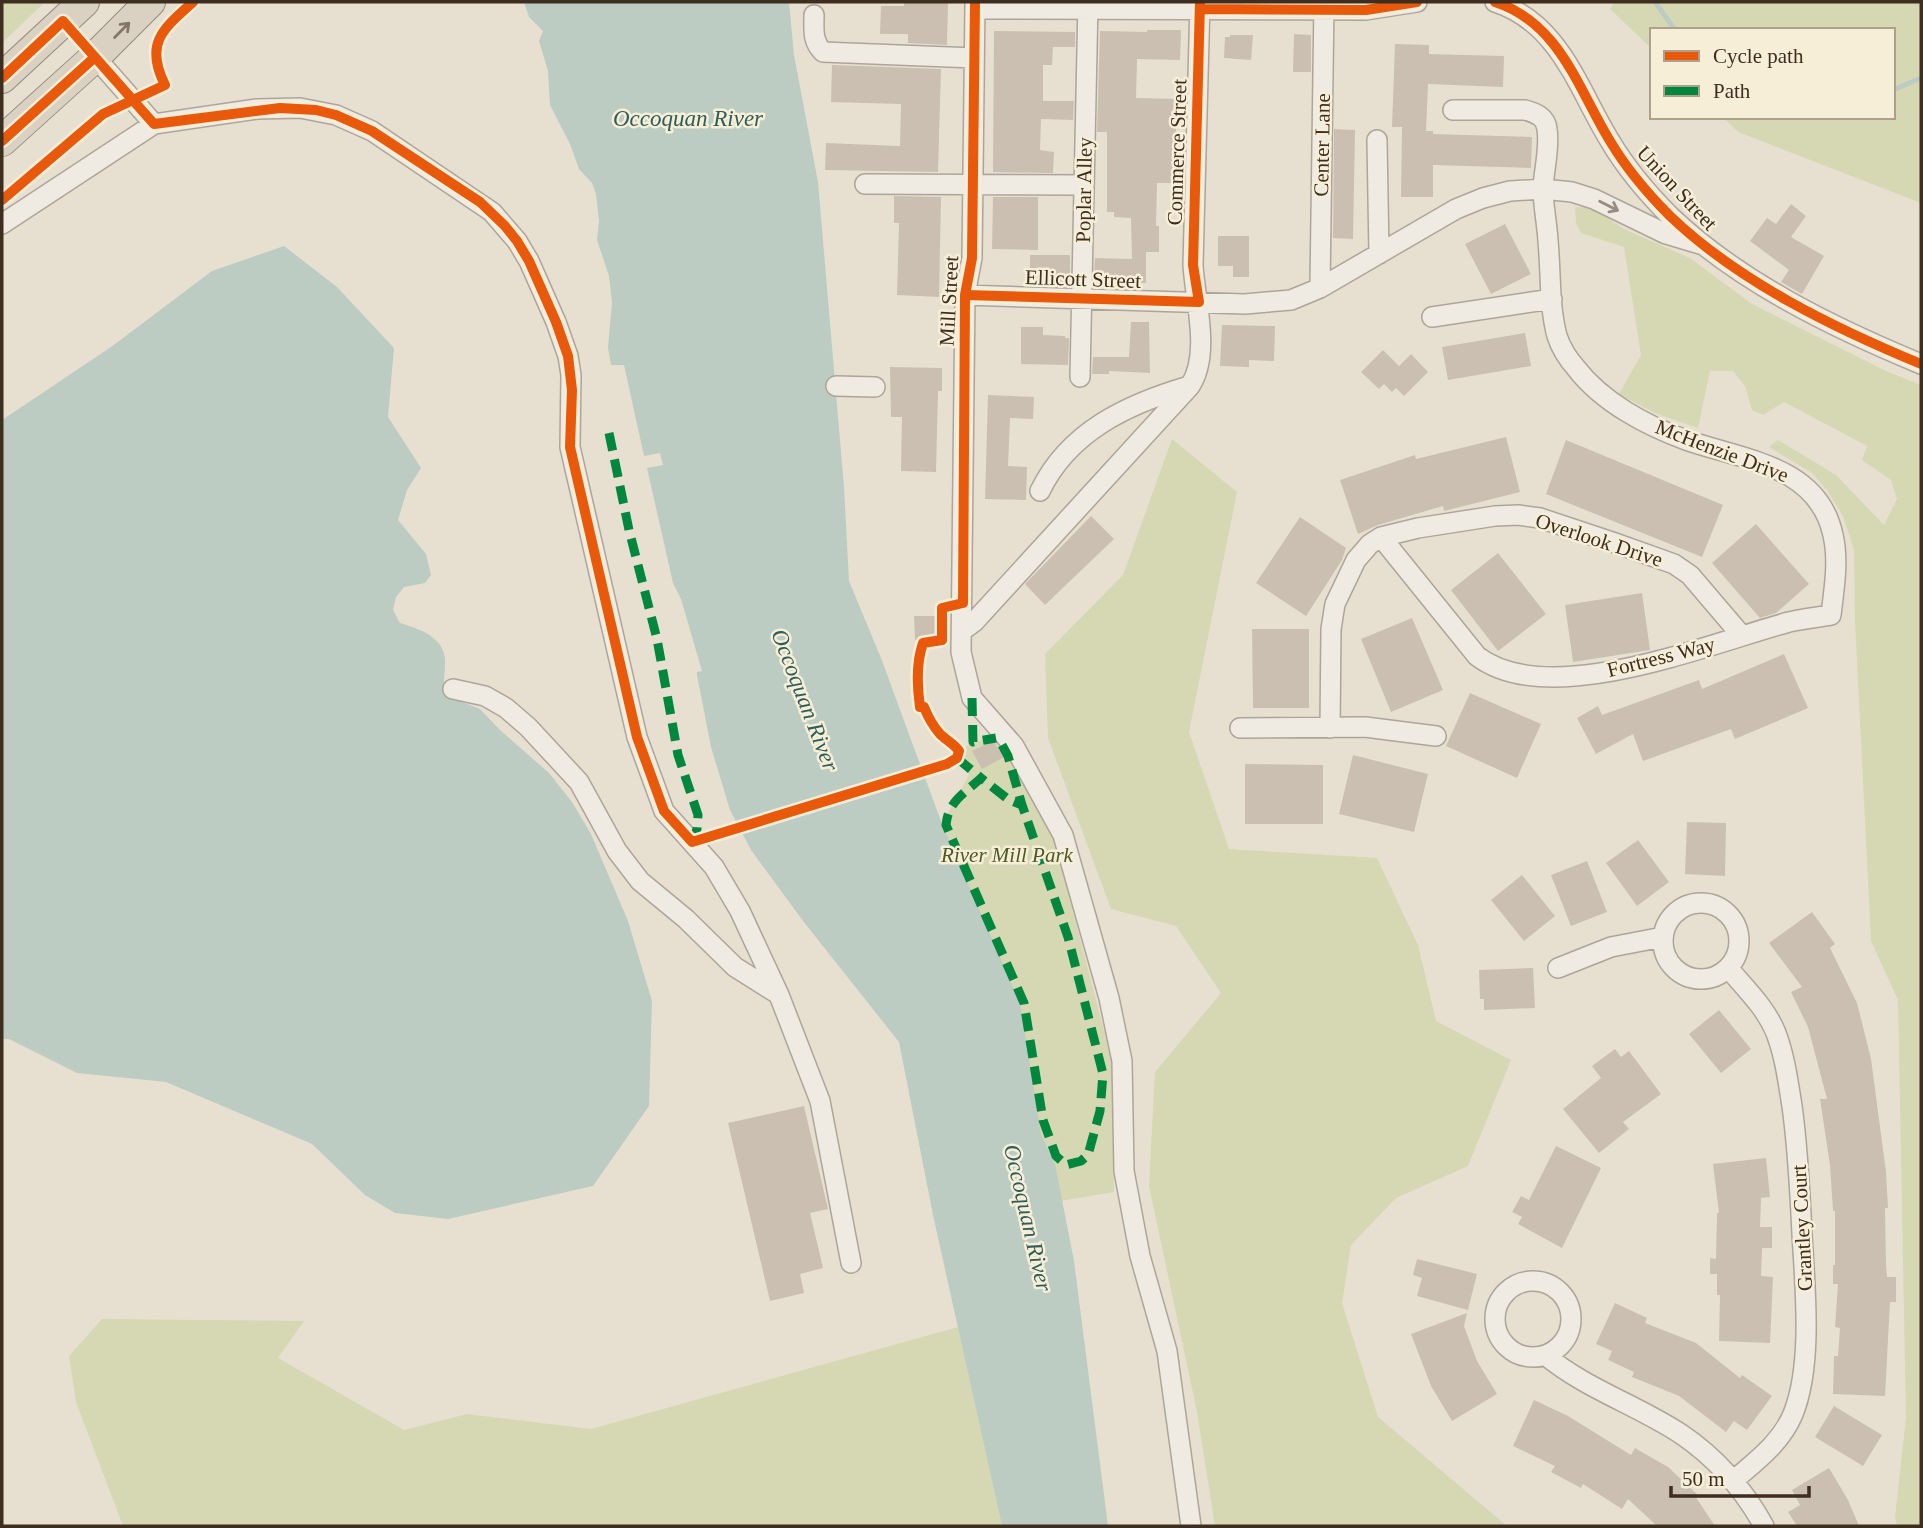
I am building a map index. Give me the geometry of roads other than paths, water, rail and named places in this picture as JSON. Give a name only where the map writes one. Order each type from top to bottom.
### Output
[{"type":"highway","points":[[2,141],[95,57],[150,2]]},
{"type":"highway","points":[[2,78],[74,11],[95,57]]},
{"type":"street","points":[[975,5],[1323,6],[1366,10],[1417,2]]},
{"type":"street","name":"Union Street","points":[[1495,2],[1526,17],[1553,41],[1632,173],[1670,215],[1703,245],[1757,283],[1921,364]]},
{"type":"street","name":"Mill Street","points":[[975,5],[972,258],[965,295],[961,652],[972,698],[1008,738],[1063,835],[1110,998],[1122,1061],[1125,1171],[1140,1256],[1167,1351],[1191,1526]]},
{"type":"street","name":"Poplar Alley","points":[[1080,377],[1088,5]]},
{"type":"street","name":"Commerce Street","points":[[1190,386],[1198,370],[1199,302],[1193,265],[1200,5]]},
{"type":"street","name":"Center Lane","points":[[1320,288],[1323,6]]},
{"type":"street","points":[[814,15],[813,36],[823,52],[974,58]]},
{"type":"street","points":[[95,57],[154,124]]},
{"type":"street","points":[[2,224],[154,124],[280,108],[316,110],[336,115],[372,131],[480,202],[499,219],[517,242],[550,309],[568,356],[572,390],[570,447],[637,737],[664,811],[715,867],[740,911],[779,995],[820,1101],[851,1263]]},
{"type":"street","name":"McHenzie Drive","points":[[1453,110],[1525,110],[1544,119],[1547,129],[1543,189],[1552,299],[1557,337],[1563,348],[1583,377],[1629,412],[1685,440],[1781,470],[1812,493],[1824,509],[1833,533],[1836,555],[1831,615]]},
{"type":"street","points":[[1377,141],[1379,254]]},
{"type":"street","points":[[865,184],[1084,185]]},
{"type":"street","name":"Ellicott Street","points":[[965,295],[1199,302],[1271,303],[1291,300],[1320,288],[1456,209],[1510,191],[1543,189],[1572,192],[1594,199],[1666,234],[1703,245]]},
{"type":"street","points":[[1432,317],[1552,299]]},
{"type":"street","points":[[836,386],[876,387]]},
{"type":"street","points":[[962,631],[975,622],[1190,386]]},
{"type":"street","points":[[1040,491],[1065,452],[1096,426],[1111,416],[1155,396],[1190,386]]},
{"type":"street","name":"Overlook Drive","points":[[1381,537],[1418,528],[1495,516],[1540,518],[1674,564],[1690,575],[1742,636]]},
{"type":"street","points":[[1330,728],[1331,629],[1335,604],[1359,555],[1381,537]]},
{"type":"street","name":"Fortress Way","points":[[1381,537],[1477,656],[1500,670],[1536,676],[1623,670],[1792,621],[1831,615]]},
{"type":"street","points":[[453,689],[485,696],[506,708],[528,727],[579,782],[617,851],[640,881],[687,919],[735,967],[779,995]]},
{"type":"street","points":[[1240,728],[1365,727],[1436,736]]},
{"type":"street","points":[[1693,904],[1717,907],[1727,913],[1735,923],[1739,947],[1736,959],[1728,969],[1706,980],[1681,974],[1671,965],[1665,954],[1663,937],[1666,926],[1682,908],[1693,904]]},
{"type":"street","points":[[1558,968],[1611,947],[1663,937]]},
{"type":"street","name":"Grantley Court","points":[[1728,969],[1759,1002],[1775,1031],[1784,1057],[1798,1155],[1805,1288],[1804,1370],[1800,1394],[1792,1416],[1765,1455],[1733,1481]]},
{"type":"street","points":[[1545,1355],[1580,1381],[1681,1434],[1712,1459],[1733,1481],[1764,1526]]},
{"type":"water","name":"Occoquan River","points":[[524,2],[789,2],[794,55],[818,182],[844,487],[849,581],[881,658],[942,824],[1020,1003],[1041,1134],[1055,1164],[1074,1261],[1108,1526],[1002,1526],[933,1215],[899,1042],[803,921],[751,850],[730,810],[711,747],[697,675],[697,672],[702,671],[681,599],[673,583],[647,468],[663,465],[660,453],[644,456],[624,365],[611,365],[608,348],[612,302],[609,276],[597,240],[599,221],[596,194],[592,183],[579,169],[570,144],[550,105],[548,71],[539,41],[543,31],[529,17]]},
{"type":"water","points":[[284,246],[337,287],[394,348],[388,417],[421,468],[407,490],[398,520],[426,554],[431,575],[425,583],[404,587],[396,597],[393,610],[400,623],[431,636],[442,647],[447,696],[480,709],[549,773],[572,802],[591,834],[628,921],[652,1001],[649,1106],[593,1186],[448,1219],[395,1213],[365,1195],[312,1144],[166,1082],[77,1073],[9,1039],[2,1039],[2,420],[111,347],[212,271]]},
{"type":"waterway","points":[[1655,2],[1674,28]]},
{"type":"waterway","points":[[1895,89],[1921,78]]},
{"type":"park label","name":"River Mill Park","points":[[1007,855]]}]
